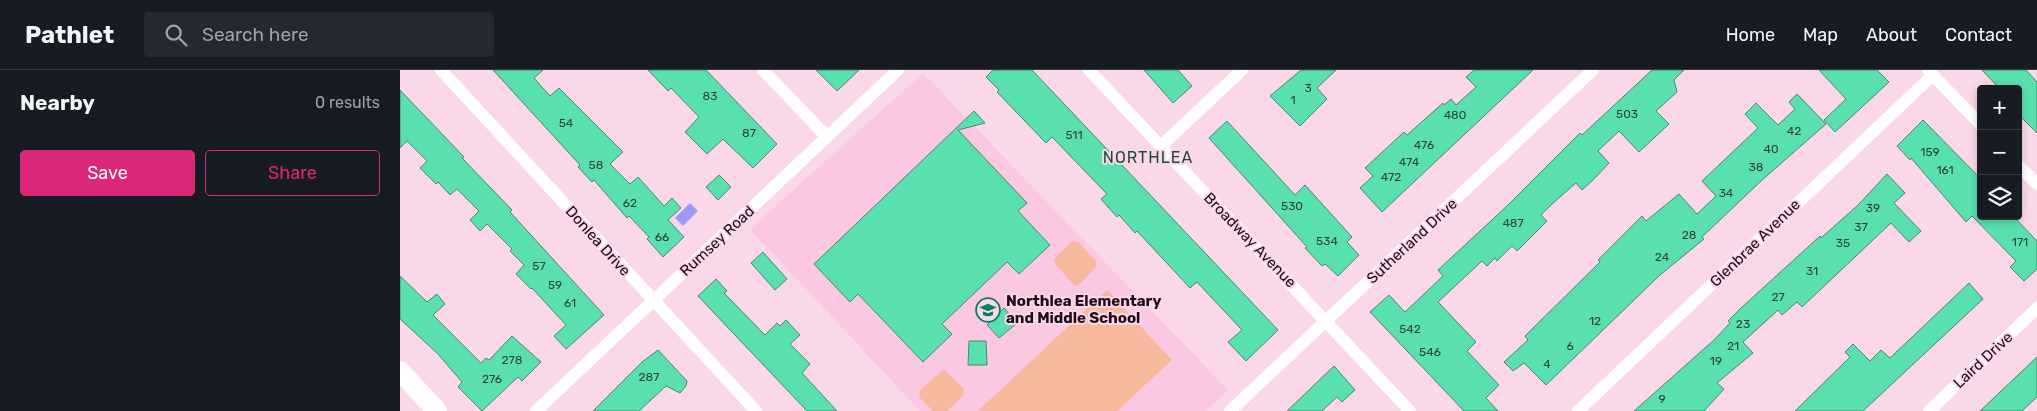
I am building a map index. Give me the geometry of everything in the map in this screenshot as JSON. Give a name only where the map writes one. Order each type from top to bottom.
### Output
[{"type":"main road","points":[[400,371],[437,411]]},
{"type":"street","name":"Donlea Drive","points":[[441,70],[653,302],[756,411]]},
{"type":"street","points":[[763,70],[827,137]]},
{"type":"street","name":"Rumsey Road","points":[[536,411],[898,70]]},
{"type":"street","name":"Broadway Avenue","points":[[1089,70],[1162,145],[1410,411]]},
{"type":"street","points":[[1162,145],[1242,70]]},
{"type":"street","name":"Sutherland Drive","points":[[1230,411],[1593,70]]},
{"type":"street","points":[[1930,72],[1977,121]]},
{"type":"street","name":"Glenbrae Avenue","points":[[1578,411],[1930,72]]},
{"type":"street","points":[[2022,169],[2037,184]]},
{"type":"street","name":"Laird Drive","points":[[1929,411],[2037,308]]},
{"type":"shaded area","name":"Northlea Elementary and Middle School","points":[[923,73],[1228,390],[1206,411],[920,411],[750,229]]},
{"type":"shaded area","points":[[690,203],[698,211],[683,226],[675,218]]},
{"type":"shaded area","points":[[1072,241],[1078,242],[1096,261],[1096,267],[1080,284],[1075,286],[1055,264],[1054,259]]},
{"type":"shaded area","points":[[1107,290],[1172,360],[1117,411],[978,411]]},
{"type":"shaded area","points":[[944,369],[964,389],[963,396],[947,411],[933,411],[920,398],[919,391]]},
{"type":"building","points":[[493,70],[543,70],[534,78],[550,96],[559,88],[623,152],[610,164],[630,184],[638,177],[664,206],[672,198],[681,208],[668,220],[684,237],[663,257],[647,239],[649,237],[629,216],[627,218],[594,180],[592,182],[578,167],[580,165]]},
{"type":"building","points":[[648,70],[706,70],[777,144],[753,168],[723,139],[707,154],[685,132],[699,117],[671,88],[668,91]]},
{"type":"building","points":[[816,70],[859,70],[837,91]]},
{"type":"building","points":[[993,70],[1032,70],[1278,330],[1246,361],[1228,342],[1242,330],[1197,282],[1190,288],[1137,231],[1135,233],[1119,215],[1117,217],[1101,199],[1107,194],[1052,137],[1046,143],[997,92],[999,90],[986,77]]},
{"type":"building","points":[[1144,70],[1178,70],[1192,86],[1173,103]]},
{"type":"building","points":[[1301,70],[1336,70],[1317,88],[1327,99],[1300,126],[1270,96]]},
{"type":"building","points":[[1474,70],[1533,70],[1382,212],[1360,188],[1373,176],[1365,168],[1404,132],[1407,135],[1443,103],[1444,105],[1451,99],[1456,105],[1476,87],[1466,77]]},
{"type":"building","points":[[1652,70],[1684,70],[1674,80],[1677,92],[1656,111],[1669,124],[1639,152],[1619,131],[1598,151],[1609,163],[1594,179],[1582,190],[1576,183],[1552,204],[1541,215],[1547,221],[1517,251],[1512,246],[1497,261],[1495,258],[1487,266],[1482,261],[1438,302],[1476,342],[1467,351],[1499,385],[1486,398],[1498,411],[1464,411],[1370,312],[1389,295],[1405,312],[1443,276],[1438,270],[1508,205],[1580,133],[1582,135]]},
{"type":"building","points":[[1819,70],[1877,70],[1889,82],[1835,132],[1824,120],[1846,99]]},
{"type":"building","points":[[1982,70],[2026,70],[2037,82],[2037,133],[2022,118],[2022,85],[1996,85]]},
{"type":"building","points":[[400,90],[464,157],[462,158],[512,210],[510,212],[604,315],[566,349],[554,336],[566,325],[532,288],[516,274],[524,265],[510,251],[512,249],[487,224],[480,231],[470,220],[479,211],[457,189],[450,195],[438,182],[436,184],[420,168],[427,161],[407,141],[400,148]]},
{"type":"building","points":[[1797,94],[1826,124],[1761,181],[1702,237],[1704,239],[1660,275],[1546,385],[1524,363],[1513,371],[1504,362],[1528,340],[1525,336],[1600,262],[1598,260],[1642,216],[1646,221],[1679,194],[1697,214],[1716,196],[1702,181],[1758,128],[1745,114],[1756,103],[1778,125],[1795,109],[1789,102]]},
{"type":"building","points":[[974,111],[985,123],[958,130],[1027,203],[1018,211],[1050,245],[1019,274],[1007,262],[942,324],[952,334],[923,362],[858,294],[850,302],[814,264]]},
{"type":"building","points":[[1923,120],[1977,175],[1977,220],[2017,220],[2037,241],[2037,269],[2024,281],[2010,267],[2016,261],[1972,216],[1966,222],[1911,158],[1910,160],[1897,146]]},
{"type":"building","points":[[1227,121],[1295,195],[1305,185],[1352,237],[1347,242],[1359,255],[1338,276],[1325,264],[1322,266],[1305,248],[1307,247],[1209,138]]},
{"type":"building","points":[[1887,174],[1905,193],[1894,203],[1921,231],[1909,242],[1891,223],[1802,307],[1797,302],[1782,315],[1778,310],[1743,342],[1753,353],[1717,383],[1724,389],[1704,411],[1634,411],[1714,340],[1730,323],[1728,321],[1741,308],[1820,236],[1821,238],[1858,205]]},
{"type":"building","points":[[719,175],[731,187],[718,200],[706,187]]},
{"type":"building","points":[[763,252],[787,279],[775,290],[751,263]]},
{"type":"building","points":[[400,276],[427,302],[437,294],[445,304],[433,315],[481,363],[486,358],[489,360],[512,336],[541,362],[522,381],[518,377],[482,411],[458,387],[462,382],[438,354],[400,319]]},
{"type":"building","points":[[716,279],[727,291],[724,293],[765,335],[777,323],[780,326],[786,320],[800,335],[790,344],[810,364],[802,373],[837,411],[807,411],[698,296]]},
{"type":"building","points":[[1969,283],[1983,299],[1863,411],[1795,411],[1850,357],[1845,352],[1853,344],[1870,361],[1881,350],[1890,358]]},
{"type":"building","points":[[1004,308],[1017,323],[999,338],[987,325]]},
{"type":"building","points":[[969,341],[986,341],[987,365],[968,365]]},
{"type":"building","points":[[658,350],[687,381],[686,386],[680,393],[666,386],[639,411],[593,411],[642,362]]},
{"type":"building","points":[[2037,357],[2037,397],[2022,411],[1980,411]]},
{"type":"building","points":[[1334,366],[1355,390],[1342,402],[1337,397],[1322,411],[1287,411]]},
{"type":"place","name":"Northlea Elementary and Middle School","points":[[988,310]]},
{"type":"district","name":"NORTHLEA","points":[[1148,157]]}]
